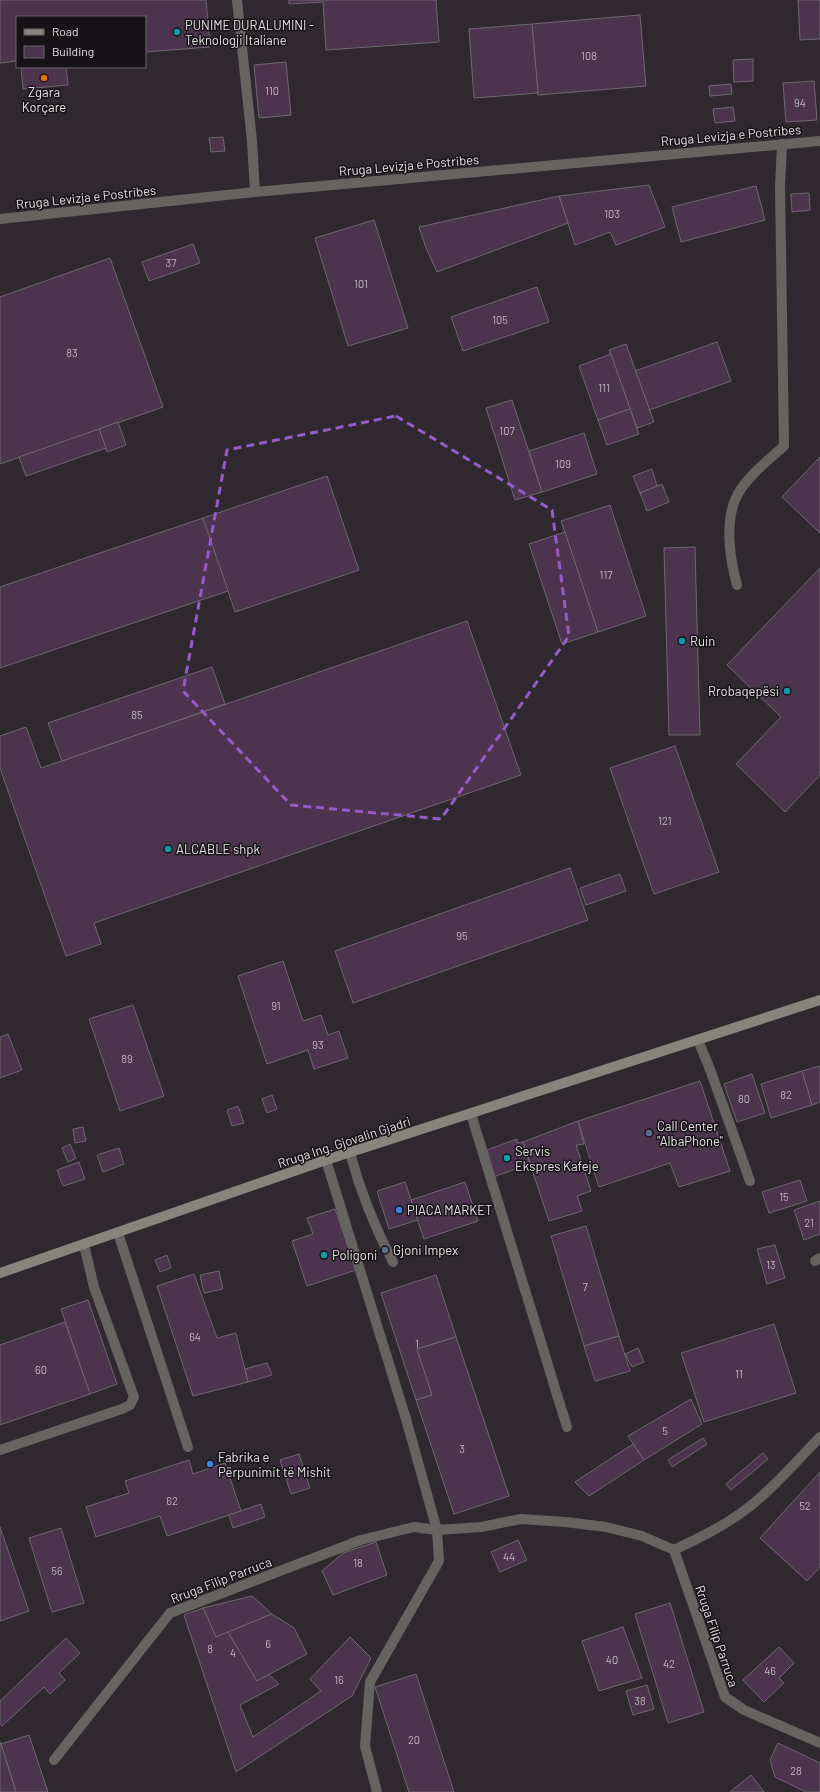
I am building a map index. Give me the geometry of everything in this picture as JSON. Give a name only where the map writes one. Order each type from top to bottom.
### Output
[{"type":"main road","name":"Rruga Ing. Gjovalin Gjadri","points":[[0,1274],[326,1160],[820,1000]]},
{"type":"street","points":[[236,0],[252,141],[255,192]]},
{"type":"street","name":"Rruga Levizja e Postribes","points":[[0,219],[255,192],[820,141]]},
{"type":"street","points":[[737,585],[732,567],[729,531],[735,500],[753,474],[784,446],[780,187],[782,144]]},
{"type":"street","points":[[698,1040],[712,1072],[750,1181]]},
{"type":"street","points":[[471,1114],[567,1427]]},
{"type":"street","points":[[350,1153],[357,1178],[375,1225],[393,1262]]},
{"type":"street","points":[[326,1160],[406,1419],[437,1530],[439,1561],[370,1682],[364,1746],[377,1792]]},
{"type":"street","points":[[118,1233],[188,1447]]},
{"type":"street","points":[[0,1450],[122,1409],[130,1405],[134,1397],[97,1294],[84,1245]]},
{"type":"street","points":[[674,1550],[711,1532],[742,1512],[784,1475],[820,1437]]},
{"type":"street","name":"Rruga Filip Parruca","points":[[54,1760],[170,1613],[361,1540],[414,1527],[437,1530],[481,1527],[521,1519],[606,1527],[642,1536],[674,1550],[724,1697],[744,1710],[820,1743]]},
{"type":"highlighted area","points":[[396,416],[552,510],[569,636],[441,819],[291,805],[183,691],[227,450]]},
{"type":"building","name":"PUNIME DURALUMINI - Teknologji Italiane","points":[[0,0],[206,0],[210,47],[146,52],[146,16],[16,16],[16,61],[0,63]]},
{"type":"building","points":[[289,0],[436,0],[439,42],[326,50],[323,2],[289,4]]},
{"type":"building","points":[[798,0],[820,0],[820,39],[800,40]]},
{"type":"building","points":[[640,15],[646,86],[538,95],[532,24]]},
{"type":"building","points":[[532,24],[538,93],[474,98],[469,29]]},
{"type":"building","points":[[753,59],[753,81],[734,82],[733,60]]},
{"type":"building","points":[[286,62],[291,115],[259,118],[254,65]]},
{"type":"building","points":[[21,68],[66,68],[68,85],[23,89]]},
{"type":"building","points":[[814,81],[817,120],[786,122],[783,83]]},
{"type":"building","points":[[731,84],[732,94],[710,96],[709,86]]},
{"type":"building","points":[[733,107],[735,121],[715,123],[713,109]]},
{"type":"building","points":[[223,137],[225,151],[211,152],[209,138]]},
{"type":"building","points":[[649,185],[665,227],[616,245],[610,232],[575,245],[559,196]]},
{"type":"building","points":[[756,186],[765,220],[681,242],[672,207]]},
{"type":"building","points":[[809,193],[810,210],[792,212],[791,194]]},
{"type":"building","points":[[559,196],[568,223],[437,272],[426,248],[419,227]]},
{"type":"building","points":[[374,220],[408,328],[348,346],[315,238]]},
{"type":"building","points":[[193,244],[200,263],[149,281],[142,262]]},
{"type":"building","points":[[110,258],[163,407],[0,464],[0,297]]},
{"type":"building","points":[[537,287],[549,322],[463,351],[451,317]]},
{"type":"building","points":[[717,342],[731,381],[649,410],[635,371]]},
{"type":"building","points":[[626,344],[654,422],[637,428],[609,350]]},
{"type":"building","points":[[611,354],[630,409],[598,420],[579,366]]},
{"type":"building","points":[[512,400],[542,492],[515,500],[486,408]]},
{"type":"building","points":[[630,409],[639,434],[607,445],[598,420]]},
{"type":"building","points":[[118,422],[126,445],[107,452],[99,429]]},
{"type":"building","points":[[99,429],[106,448],[26,476],[19,457]]},
{"type":"building","points":[[584,433],[597,474],[542,492],[529,451]]},
{"type":"building","points":[[820,457],[820,533],[782,497]]},
{"type":"building","points":[[652,469],[657,486],[640,493],[633,476]]},
{"type":"building","points":[[327,476],[359,570],[235,612],[203,518]]},
{"type":"building","points":[[662,484],[669,502],[647,511],[640,493]]},
{"type":"building","points":[[610,505],[646,616],[598,632],[561,521]]},
{"type":"building","points":[[203,518],[228,591],[0,668],[0,587]]},
{"type":"building","points":[[565,532],[598,632],[562,644],[529,544]]},
{"type":"building","name":"Ruin","points":[[695,547],[700,735],[669,735],[664,548]]},
{"type":"building","name":"Rrobaqepësi","points":[[820,568],[820,775],[785,812],[736,764],[781,717],[727,665]]},
{"type":"building","name":"ALCABLE shpk","points":[[467,621],[521,775],[94,923],[101,944],[66,956],[0,768],[0,736],[26,727],[41,768]]},
{"type":"building","points":[[212,667],[225,704],[62,761],[48,723]]},
{"type":"building","points":[[675,746],[719,872],[654,894],[610,768]]},
{"type":"building","points":[[570,868],[588,920],[353,1003],[335,951]]},
{"type":"building","points":[[620,874],[626,891],[586,905],[580,888]]},
{"type":"building","points":[[283,961],[303,1021],[321,1015],[328,1035],[339,1031],[348,1058],[314,1069],[308,1050],[267,1064],[238,976]]},
{"type":"building","points":[[133,1005],[164,1096],[120,1111],[89,1019]]},
{"type":"building","points":[[8,1034],[22,1070],[0,1078],[0,1037]]},
{"type":"building","points":[[820,1066],[820,1102],[812,1105],[802,1071]]},
{"type":"building","points":[[802,1071],[812,1105],[771,1118],[761,1084]]},
{"type":"building","points":[[752,1074],[765,1113],[737,1122],[724,1084]]},
{"type":"building","name":"Call Center \"AlbaPhone\"","points":[[700,1081],[730,1171],[679,1187],[670,1163],[599,1187],[578,1121]]},
{"type":"building","points":[[272,1095],[277,1109],[267,1113],[262,1099]]},
{"type":"building","points":[[238,1106],[244,1123],[232,1126],[227,1110]]},
{"type":"building","points":[[578,1121],[584,1144],[576,1145],[591,1191],[577,1196],[582,1211],[549,1221],[523,1142]]},
{"type":"building","points":[[83,1127],[86,1141],[75,1143],[73,1129]]},
{"type":"building","name":"Servis Ekspres Kafeje","points":[[517,1139],[517,1143],[523,1142],[530,1164],[493,1177],[484,1151]]},
{"type":"building","points":[[70,1144],[76,1158],[68,1162],[62,1148]]},
{"type":"building","points":[[119,1148],[124,1164],[103,1172],[97,1155]]},
{"type":"building","points":[[79,1162],[85,1179],[63,1186],[57,1170]]},
{"type":"building","points":[[800,1180],[807,1201],[769,1213],[762,1192]]},
{"type":"building","name":"PIACA MARKET","points":[[405,1182],[418,1220],[389,1229],[377,1191]]},
{"type":"building","points":[[465,1182],[478,1221],[424,1239],[411,1200]]},
{"type":"building","points":[[820,1201],[820,1234],[804,1240],[794,1210]]},
{"type":"building","name":"Poligoni","points":[[335,1209],[356,1270],[307,1286],[292,1241],[313,1234],[307,1218]]},
{"type":"building","points":[[586,1226],[619,1336],[584,1346],[551,1236]]},
{"type":"building","points":[[775,1245],[785,1278],[767,1284],[757,1249]]},
{"type":"building","points":[[167,1255],[171,1268],[160,1272],[155,1260]]},
{"type":"building","points":[[219,1271],[223,1289],[204,1293],[200,1275]]},
{"type":"building","points":[[194,1274],[217,1338],[236,1333],[248,1382],[193,1396],[157,1286]]},
{"type":"building","points":[[436,1275],[456,1337],[417,1349],[432,1395],[416,1400],[381,1293]]},
{"type":"building","points":[[88,1300],[117,1384],[90,1394],[61,1309]]},
{"type":"building","points":[[65,1322],[90,1394],[0,1425],[0,1345]]},
{"type":"building","points":[[774,1324],[796,1393],[704,1422],[681,1353]]},
{"type":"building","points":[[619,1336],[630,1371],[595,1381],[584,1346]]},
{"type":"building","points":[[456,1337],[509,1496],[454,1514],[416,1400],[432,1395],[417,1349]]},
{"type":"building","points":[[638,1348],[644,1362],[632,1367],[625,1354]]},
{"type":"building","points":[[267,1363],[272,1375],[248,1382],[245,1369]]},
{"type":"building","points":[[691,1399],[702,1424],[644,1460],[628,1436]]},
{"type":"building","points":[[703,1438],[707,1444],[672,1467],[668,1460]]},
{"type":"building","points":[[633,1444],[644,1460],[589,1496],[575,1482]]},
{"type":"building","points":[[763,1453],[768,1459],[731,1490],[726,1484]]},
{"type":"building","points":[[299,1454],[310,1488],[291,1494],[280,1460]]},
{"type":"building","points":[[189,1460],[193,1474],[225,1463],[241,1511],[167,1536],[160,1516],[96,1537],[86,1507],[129,1493],[125,1481]]},
{"type":"building","points":[[820,1472],[820,1567],[807,1581],[760,1538]]},
{"type":"building","points":[[261,1504],[265,1517],[233,1528],[229,1515]]},
{"type":"building","points":[[0,1527],[29,1611],[0,1621]]},
{"type":"building","points":[[61,1528],[84,1603],[52,1612],[29,1538]]},
{"type":"building","points":[[518,1540],[527,1560],[500,1572],[491,1552]]},
{"type":"building","points":[[376,1542],[387,1575],[333,1595],[322,1571],[343,1553]]},
{"type":"building","points":[[252,1596],[272,1614],[216,1637],[203,1608]]},
{"type":"building","points":[[670,1603],[704,1712],[668,1723],[635,1614]]},
{"type":"building","points":[[203,1608],[216,1637],[228,1632],[257,1681],[268,1674],[279,1684],[240,1705],[253,1737],[321,1691],[310,1679],[350,1637],[371,1658],[352,1696],[236,1772],[184,1615]]},
{"type":"building","points":[[272,1614],[294,1628],[307,1654],[257,1681],[228,1632]]},
{"type":"building","points":[[623,1627],[642,1678],[599,1691],[582,1641]]},
{"type":"building","points":[[66,1638],[80,1653],[59,1673],[65,1680],[50,1694],[44,1687],[2,1726],[0,1723],[0,1701]]},
{"type":"building","points":[[779,1647],[794,1663],[779,1678],[784,1683],[764,1702],[743,1680]]},
{"type":"building","points":[[416,1674],[454,1792],[409,1792],[375,1687]]},
{"type":"building","points":[[647,1685],[654,1709],[633,1715],[626,1691]]},
{"type":"building","points":[[29,1735],[48,1792],[16,1792],[1,1744]]},
{"type":"building","points":[[0,1742],[1,1744],[16,1792],[0,1792]]},
{"type":"building","points":[[778,1743],[820,1763],[820,1792],[806,1792],[775,1777],[770,1760]]},
{"type":"building","points":[[751,1775],[764,1792],[730,1792]]},
{"type":"place","name":"PUNIME DURALUMINI - Teknologji Italiane","points":[[177,32]]},
{"type":"place","name":"Zgara Korçare","points":[[44,78]]},
{"type":"place","name":"Ruin","points":[[682,641]]},
{"type":"place","name":"Rrobaqepësi","points":[[787,691]]},
{"type":"place","name":"ALCABLE shpk","points":[[168,849]]},
{"type":"place","name":"Call Center \"AlbaPhone\"","points":[[649,1133]]},
{"type":"place","name":"Servis Ekspres Kafeje","points":[[507,1158]]},
{"type":"place","name":"PIACA MARKET","points":[[399,1210]]},
{"type":"place","name":"Gjoni Impex","points":[[385,1250]]},
{"type":"place","name":"Poligoni","points":[[324,1255]]},
{"type":"place","name":"Fabrika e Përpunimit të Mishit","points":[[210,1464]]}]
